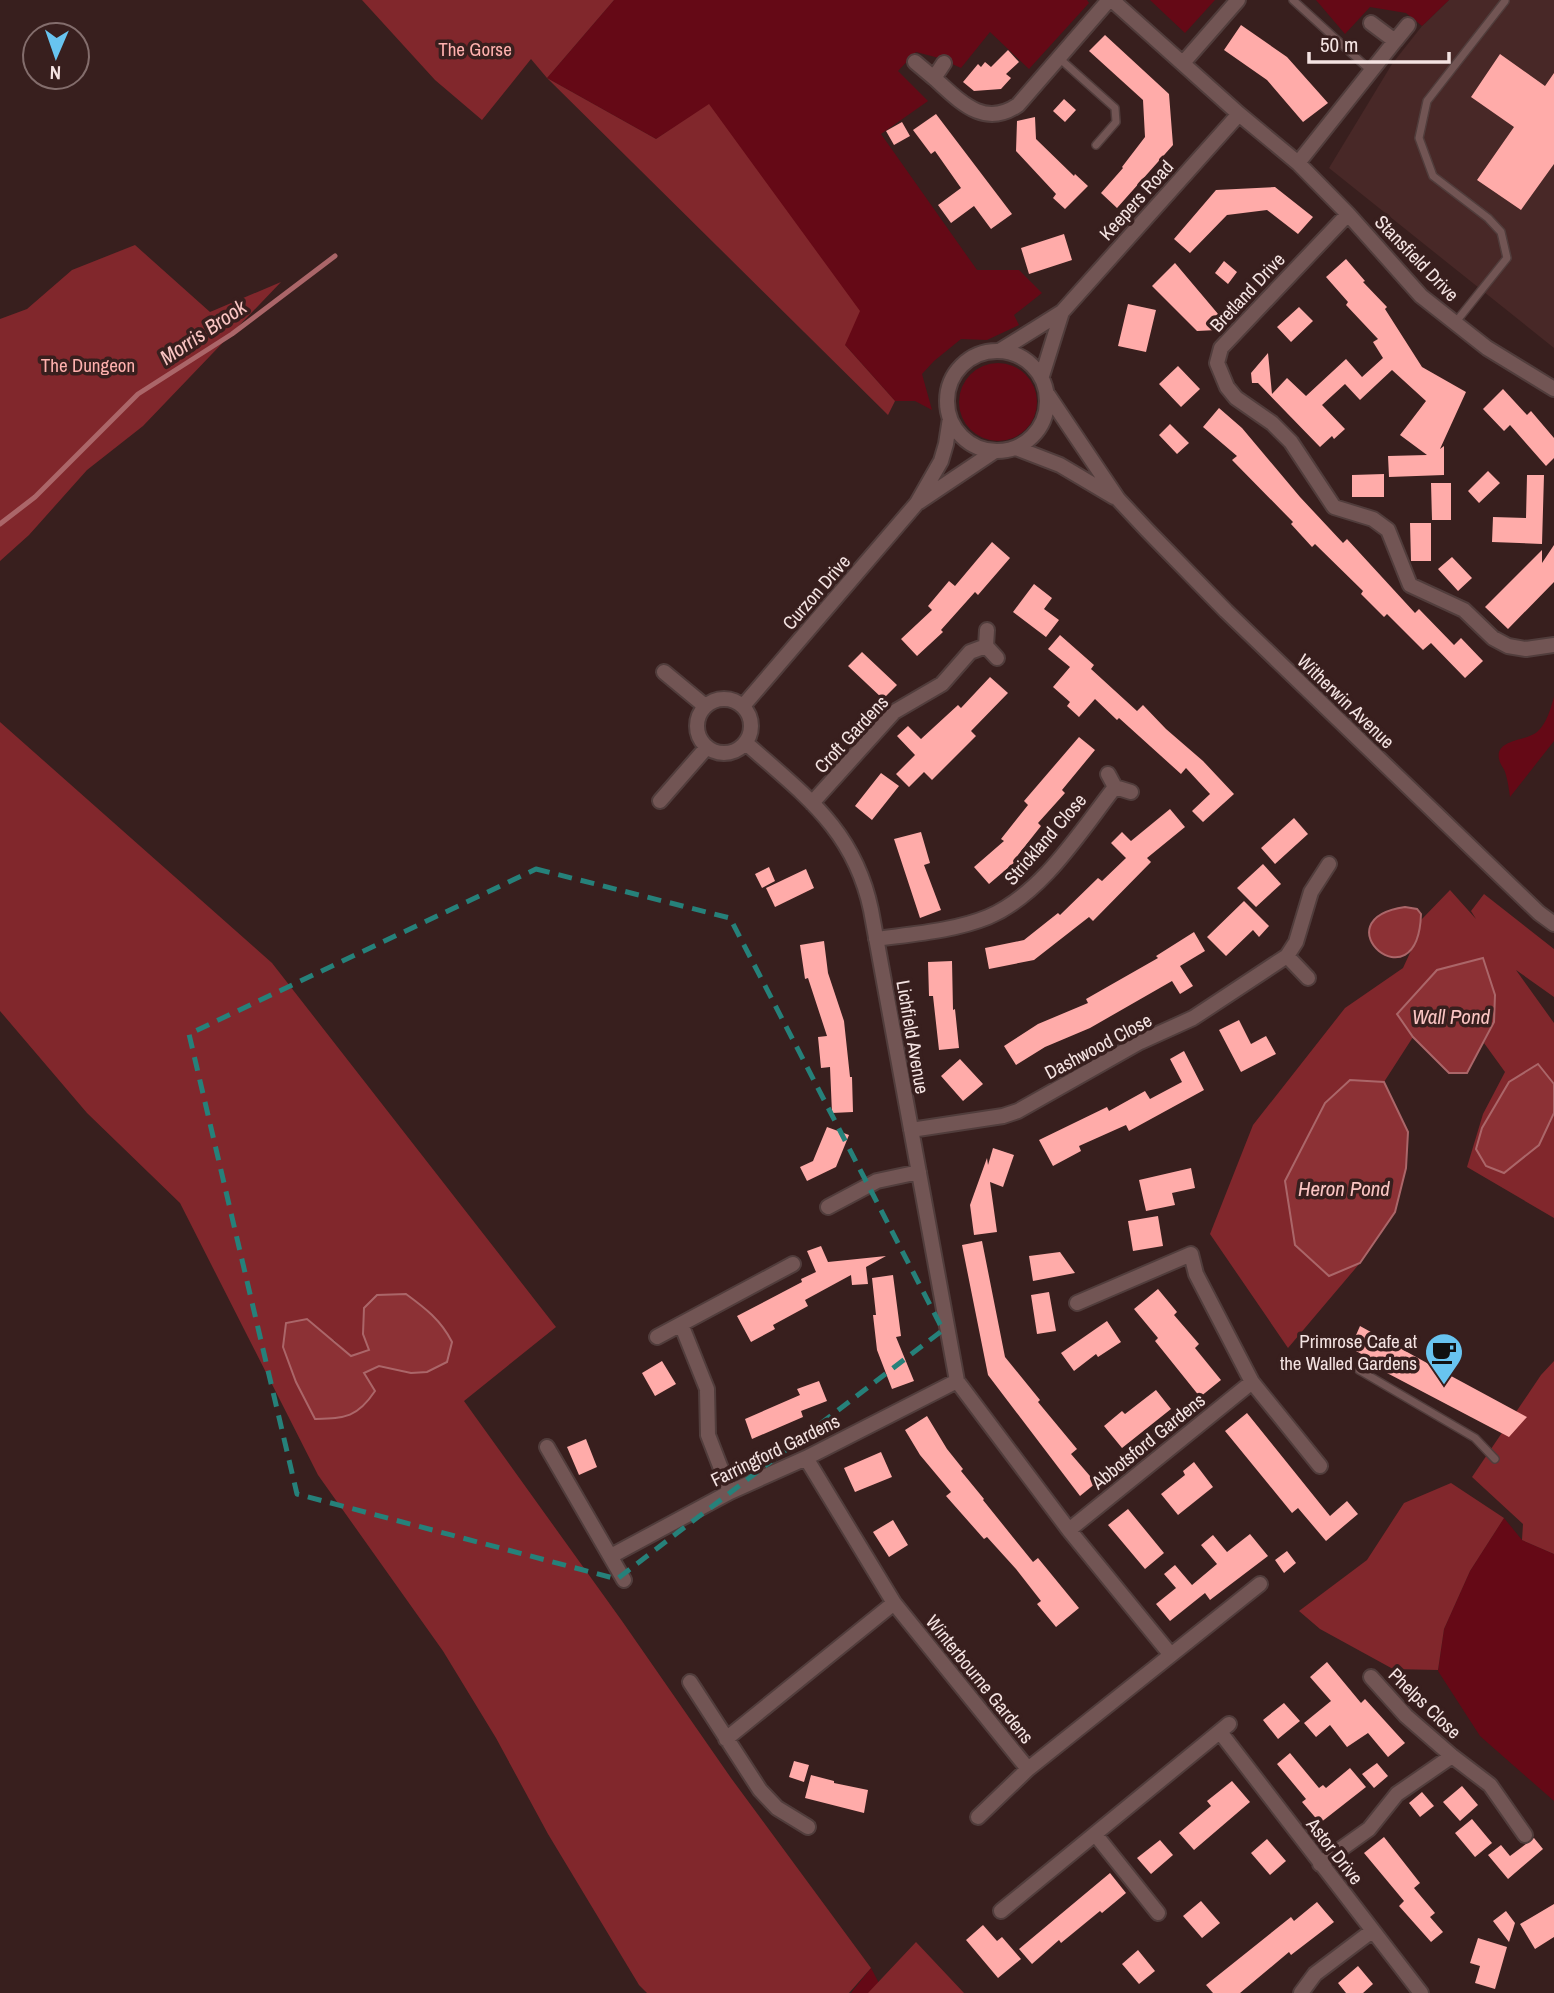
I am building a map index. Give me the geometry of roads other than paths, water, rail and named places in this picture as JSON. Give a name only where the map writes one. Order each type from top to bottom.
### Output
[{"type":"street","points":[[915,62],[968,107],[979,113],[1000,113],[1018,105],[1111,0]]},
{"type":"street","name":"Stansfield Drive","points":[[1111,0],[1298,163],[1421,296],[1520,370],[1554,389]]},
{"type":"street","points":[[1183,63],[1237,0]]},
{"type":"street","points":[[1371,23],[1395,41]]},
{"type":"street","points":[[1298,163],[1408,25]]},
{"type":"street","points":[[933,78],[944,63]]},
{"type":"street","name":"Keepers Road","points":[[1062,312],[1239,114]]},
{"type":"street","name":"Bretland Drive","points":[[1348,214],[1221,348],[1217,363],[1222,378],[1236,398],[1272,424],[1291,442],[1334,507],[1373,519],[1388,530],[1410,585],[1464,610],[1493,638],[1508,646],[1526,649],[1554,645]]},
{"type":"street","points":[[1001,350],[1062,312]]},
{"type":"street","points":[[1042,376],[1062,312]]},
{"type":"street","points":[[1001,350],[1017,354],[1031,363],[1042,376],[1048,395],[1047,412],[1041,427],[1030,440],[1016,448],[995,451],[981,449],[967,442],[950,418],[947,402],[949,385],[957,370],[969,359],[984,352],[1001,350]]},
{"type":"street","name":"Witherwin Avenue","points":[[1048,395],[1118,499],[1226,611],[1420,800],[1539,913],[1554,924]]},
{"type":"street","points":[[917,503],[941,461],[950,418]]},
{"type":"street","name":"Witherwin Avenue","points":[[1016,448],[1060,465],[1118,499]]},
{"type":"street","points":[[917,503],[995,451]]},
{"type":"street","name":"Curzon Drive","points":[[743,706],[917,503]]},
{"type":"street","points":[[987,630],[986,646],[997,658]]},
{"type":"street","name":"Croft Gardens","points":[[812,803],[894,712],[942,684],[970,652],[986,646]]},
{"type":"street","points":[[664,672],[705,706]]},
{"type":"street","points":[[728,698],[743,706],[751,720],[752,728],[746,743],[723,754],[707,747],[701,740],[697,723],[705,706],[712,701],[728,698]]},
{"type":"street","name":"Lichfield Avenue","points":[[746,743],[835,826],[858,866],[867,892],[957,1381]]},
{"type":"street","points":[[660,801],[707,747]]},
{"type":"street","name":"Strickland Close","points":[[876,939],[970,923],[1009,907],[1036,884],[1112,780],[1131,792]]},
{"type":"street","points":[[1308,978],[1287,956],[1296,942],[1311,892],[1329,864]]},
{"type":"street","name":"Dashwood Close","points":[[911,1130],[1003,1116],[1018,1111],[1140,1042],[1193,1018],[1287,956]]},
{"type":"street","points":[[828,1207],[877,1181],[919,1172]]},
{"type":"street","points":[[1077,1303],[1191,1254],[1196,1274],[1252,1382],[1320,1466]]},
{"type":"street","points":[[657,1337],[793,1264]]},
{"type":"street","points":[[681,1324],[707,1389],[708,1435],[730,1492]]},
{"type":"street","points":[[957,1381],[1069,1530],[1171,1655]]},
{"type":"street","name":"Farringford Gardens","points":[[611,1556],[730,1492],[806,1458],[957,1381]]},
{"type":"street","name":"Abbotsford Gardens","points":[[1069,1530],[1252,1382]]},
{"type":"street","points":[[547,1447],[624,1580]]},
{"type":"street","name":"Winterbourne Gardens","points":[[806,1458],[894,1604],[1028,1769],[1260,1584]]},
{"type":"street","points":[[726,1740],[894,1604]]},
{"type":"street","name":"Phelps Close","points":[[1371,1677],[1406,1716],[1452,1756],[1490,1784],[1525,1835]]},
{"type":"street","points":[[690,1682],[760,1790],[777,1808],[808,1827]]},
{"type":"street","name":"Astor Drive","points":[[1001,1911],[1225,1728],[1320,1864],[1421,1993]]},
{"type":"street","name":"Phelps Close","points":[[1320,1864],[1369,1829],[1397,1794],[1452,1756]]},
{"type":"street","points":[[978,1817],[1028,1769]]},
{"type":"street","points":[[1095,1834],[1158,1913]]},
{"type":"street","points":[[1301,1993],[1315,1974],[1372,1931]]},
{"type":"lane","points":[[1293,0],[1371,71]]},
{"type":"lane","points":[[1455,324],[1507,258],[1502,232],[1433,176],[1419,138],[1427,102],[1505,1]]},
{"type":"lane","points":[[1059,58],[1115,108],[1116,122],[1096,145]]},
{"type":"lane","points":[[1359,1370],[1475,1438],[1495,1459]]},
{"type":"water","points":[[1405,907],[1417,909],[1421,914],[1416,942],[1405,955],[1391,957],[1379,951],[1371,940],[1370,927],[1380,915]]},
{"type":"water","name":"Wall Pond","points":[[1483,958],[1495,995],[1494,1022],[1467,1073],[1449,1073],[1413,1037],[1397,1014],[1437,970]]},
{"type":"water","points":[[1538,1064],[1554,1084],[1554,1113],[1539,1145],[1504,1173],[1486,1166],[1476,1149],[1482,1128],[1509,1082]]},
{"type":"water","name":"Heron Pond","points":[[1350,1080],[1384,1082],[1408,1132],[1406,1168],[1395,1212],[1360,1263],[1329,1276],[1295,1245],[1285,1181],[1325,1103]]},
{"type":"water","points":[[406,1294],[432,1315],[448,1334],[452,1342],[447,1362],[427,1372],[411,1373],[379,1366],[364,1373],[375,1391],[362,1407],[350,1415],[315,1419],[296,1382],[283,1347],[286,1323],[307,1319],[351,1356],[369,1350],[363,1334],[364,1308],[377,1295]]},
{"type":"waterway","name":"Morris Brook","points":[[0,524],[35,497],[138,394],[232,334],[335,256]]},
{"type":"place","name":"Primrose Cafe at the Walled Gardens","points":[[1444,1386]]},
{"type":"park label","name":"The Gorse","points":[[475,49]]},
{"type":"park label","name":"The Dungeon","points":[[88,365]]}]
